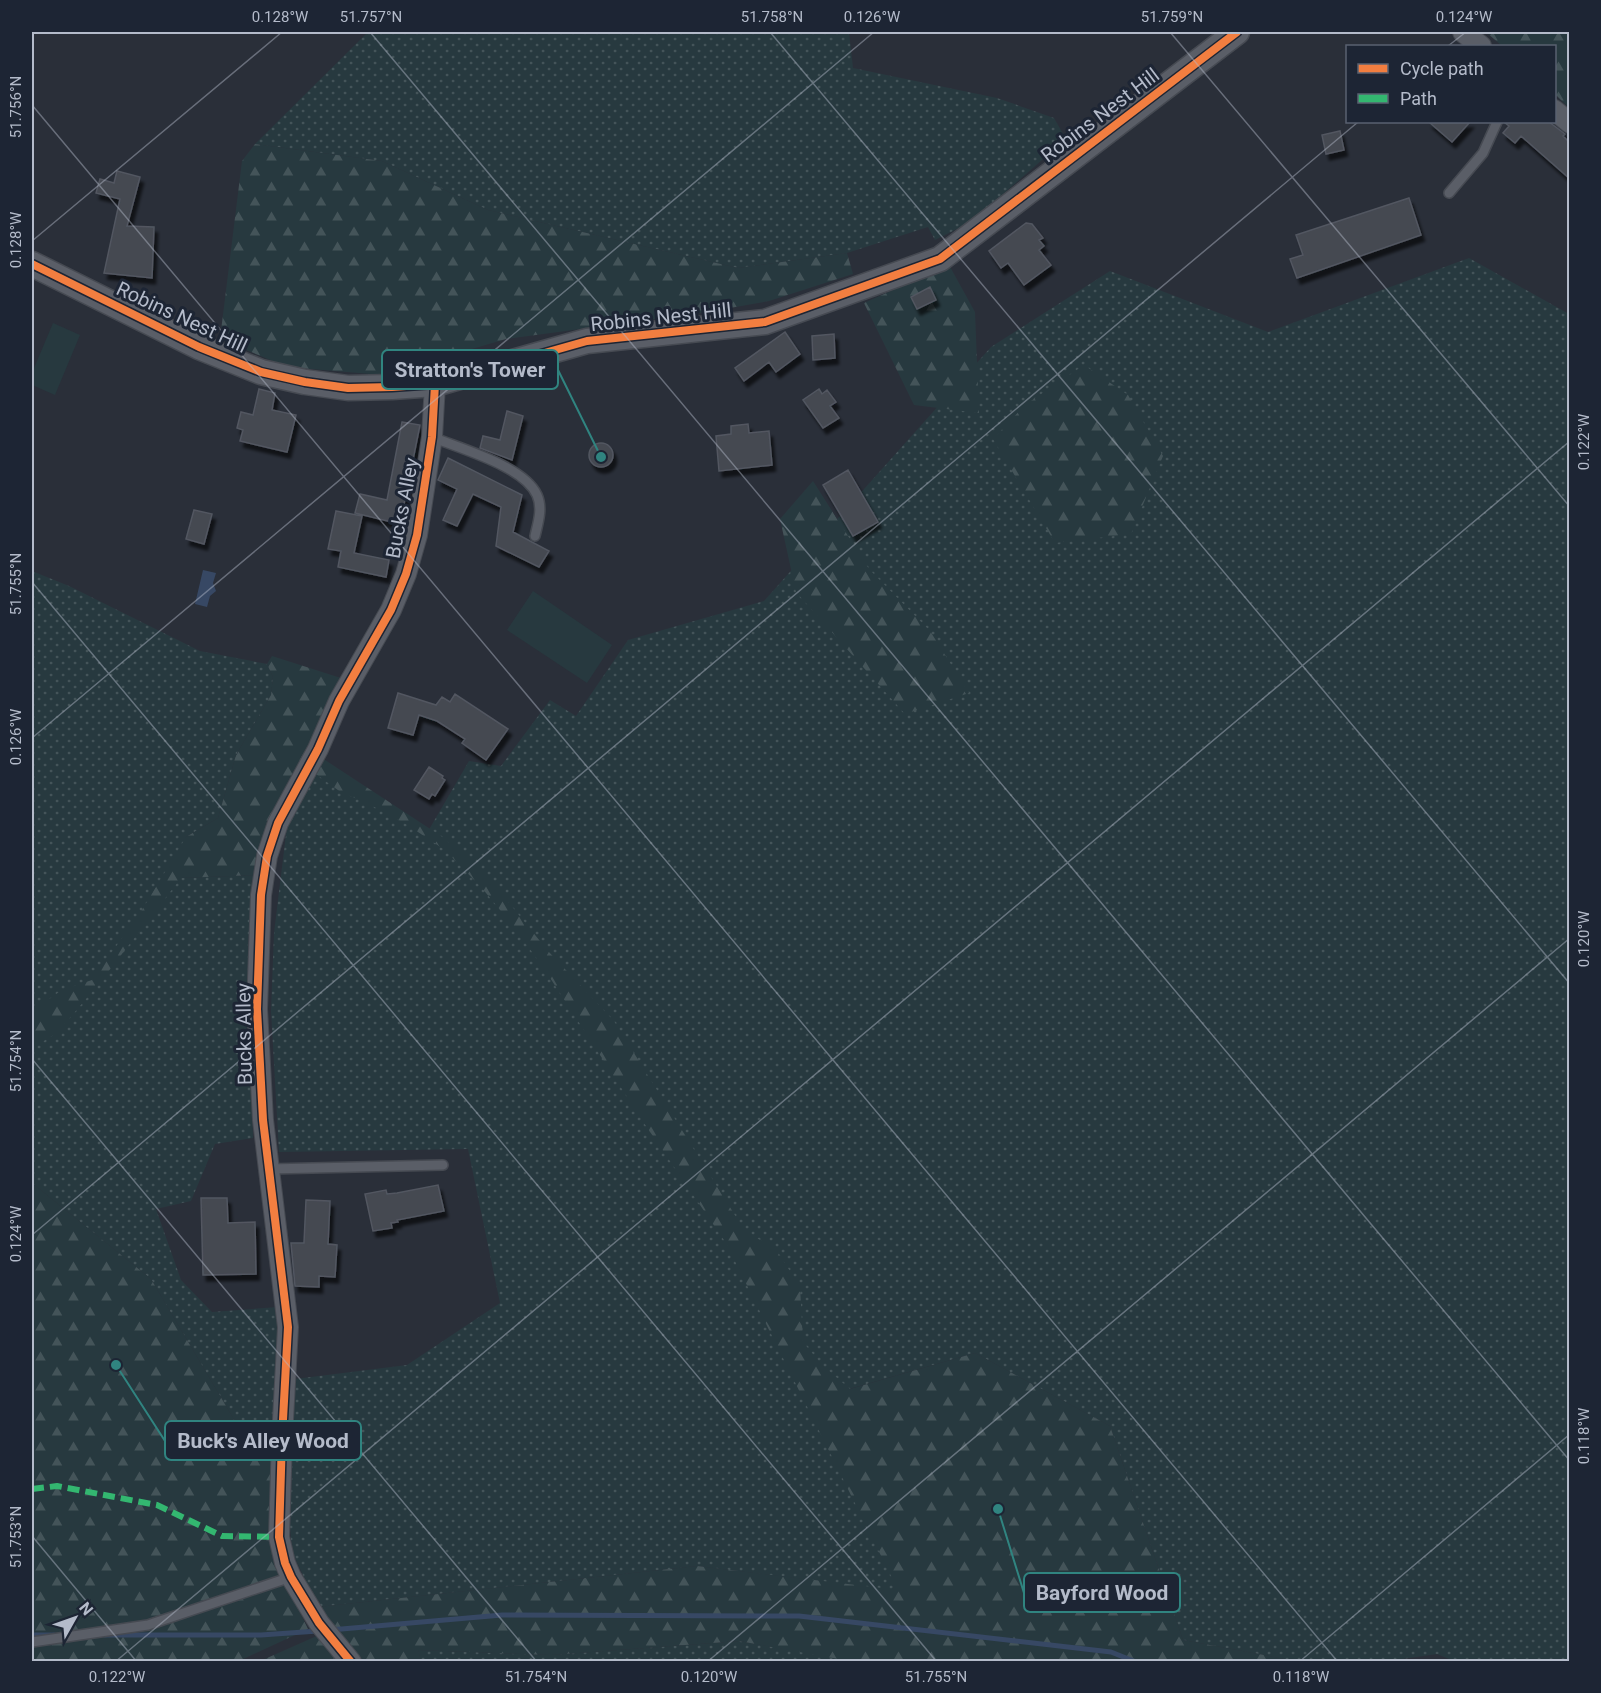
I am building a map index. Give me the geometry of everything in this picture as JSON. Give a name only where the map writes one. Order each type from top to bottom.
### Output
[{"type":"street","name":"Robins Nest Hill","points":[[32,264],[199,347],[261,372],[305,382],[348,388],[435,384],[587,341],[765,322],[940,259],[1236,32]]},
{"type":"street","points":[[1463,32],[1479,45]]},
{"type":"street","points":[[1556,112],[1569,123]]},
{"type":"street","name":"Bucks Alley","points":[[351,1662],[323,1629],[291,1576],[285,1563],[279,1537],[288,1327],[263,1120],[257,1009],[261,895],[267,856],[278,823],[318,749],[339,701],[391,610],[406,574],[417,535],[432,438],[435,384]]},
{"type":"lane","points":[[1449,193],[1483,153],[1497,123]]},
{"type":"lane","points":[[432,438],[512,470],[527,480],[538,496],[540,514],[535,536]]},
{"type":"lane","points":[[268,1169],[442,1165]]},
{"type":"lane","points":[[32,1642],[148,1625],[291,1576]]},
{"type":"green space","points":[[368,32],[849,32],[853,68],[997,98],[1054,118],[1066,139],[971,222],[935,240],[928,227],[847,253],[738,268],[488,210],[382,161],[255,144]]},
{"type":"green space","points":[[1486,32],[1569,32],[1569,108],[1556,95],[1556,45],[1501,45]]},
{"type":"green space","points":[[255,144],[382,161],[488,210],[738,268],[847,253],[853,274],[769,301],[707,312],[506,339],[383,375],[287,367],[220,339],[242,161]]},
{"type":"green space","points":[[1469,258],[1569,314],[1569,1661],[1454,1661],[1437,1654],[1389,1661],[1296,1661],[1183,1640],[1110,1426],[975,1353],[835,1393],[899,1591],[697,1566],[318,1607],[292,1552],[290,1526],[295,1379],[407,1365],[500,1303],[468,1149],[279,1152],[271,1011],[274,933],[287,826],[313,772],[427,833],[469,761],[501,766],[550,700],[576,716],[628,640],[764,601],[991,347],[1110,271],[1268,332]]},
{"type":"green space","points":[[949,265],[975,312],[979,413],[914,405],[864,303]]},
{"type":"green space","points":[[53,323],[80,335],[55,395],[32,385],[32,373]]},
{"type":"green space","points":[[1084,365],[1128,395],[1163,456],[1131,534],[1055,543],[993,439],[1025,405]]},
{"type":"green space","points":[[813,481],[869,569],[930,631],[969,693],[905,714],[796,592],[780,519]]},
{"type":"green space","points":[[32,571],[69,586],[200,651],[267,664],[273,677],[271,695],[236,755],[218,818],[186,837],[181,878],[256,875],[248,942],[253,1138],[215,1144],[191,1201],[156,1209],[181,1280],[212,1312],[278,1307],[282,1342],[273,1461],[252,1450],[151,1279],[32,1183]]},
{"type":"green space","points":[[533,591],[612,645],[587,683],[507,630]]},
{"type":"green space","points":[[272,656],[344,679],[256,875],[181,878],[97,986],[57,1033],[32,1048],[32,1011],[62,990],[92,980],[142,910],[186,837],[218,818],[236,755],[271,695],[273,677],[267,664]]},
{"type":"green space","points":[[322,758],[444,838],[493,883],[548,951],[614,1021],[741,1225],[755,1237],[776,1249],[800,1287],[803,1342],[822,1365],[850,1389],[975,1353],[1110,1426],[1183,1640],[1296,1661],[855,1662],[739,1641],[551,1655],[418,1650],[421,1661],[363,1661],[318,1607],[697,1566],[898,1590],[726,1243],[644,1123],[545,970],[481,887],[445,850],[406,824],[363,801],[342,793],[313,772]]},
{"type":"green space","points":[[32,1183],[151,1279],[252,1450],[273,1461],[273,1557],[308,1629],[239,1661],[32,1661]]},
{"type":"green space","points":[[319,1635],[343,1662],[258,1662]]},
{"type":"green space","points":[[739,1641],[855,1661],[421,1662],[418,1650],[551,1655]]},
{"type":"water","points":[[203,570],[216,573],[213,583],[216,591],[210,596],[207,607],[195,604]]},
{"type":"building","points":[[1430,123],[1469,123],[1452,142]]},
{"type":"building","points":[[1505,123],[1550,123],[1565,134],[1563,136],[1569,142],[1569,178],[1521,136],[1515,143],[1503,133],[1509,126]]},
{"type":"building","points":[[1340,131],[1344,150],[1326,154],[1322,135]]},
{"type":"building","points":[[117,171],[140,177],[127,226],[154,227],[152,278],[104,273],[120,199],[96,193],[100,179],[114,183]]},
{"type":"building","points":[[1409,198],[1421,235],[1297,278],[1290,259],[1303,255],[1296,235]]},
{"type":"building","points":[[1026,223],[1032,224],[1043,238],[1039,240],[1044,246],[1039,250],[1051,265],[1024,285],[1008,263],[1001,268],[989,251]]},
{"type":"building","points":[[930,287],[936,300],[917,309],[911,297]]},
{"type":"building","points":[[785,332],[800,354],[776,372],[769,362],[744,381],[735,368]]},
{"type":"building","points":[[834,334],[835,358],[813,360],[812,336]]},
{"type":"building","points":[[259,389],[275,393],[272,410],[296,415],[287,452],[240,441],[243,430],[237,428],[241,412],[253,415]]},
{"type":"building","points":[[819,389],[822,394],[827,390],[836,402],[830,406],[839,418],[823,428],[803,400]]},
{"type":"building","points":[[507,411],[523,416],[512,460],[480,448],[483,436],[500,440]]},
{"type":"building","points":[[402,422],[420,425],[400,524],[355,513],[360,494],[387,500]]},
{"type":"building","points":[[748,424],[749,433],[769,431],[772,465],[719,471],[716,436],[731,434],[731,426]]},
{"type":"building","points":[[596,443],[606,443],[613,450],[613,460],[606,467],[596,467],[589,460],[589,450]]},
{"type":"building","points":[[448,458],[522,495],[513,532],[549,551],[539,567],[496,546],[501,507],[473,494],[457,526],[443,520],[457,489],[438,480]]},
{"type":"building","points":[[848,470],[878,522],[853,536],[823,485]]},
{"type":"building","points":[[194,510],[212,514],[204,544],[186,539]]},
{"type":"building","points":[[336,511],[362,516],[354,553],[389,560],[386,577],[338,567],[341,551],[328,549]]},
{"type":"building","points":[[398,693],[436,705],[442,697],[450,702],[455,694],[508,729],[486,760],[462,743],[465,739],[437,721],[419,715],[413,735],[388,728]]},
{"type":"building","points":[[429,767],[443,776],[445,780],[435,796],[432,794],[429,799],[414,790]]},
{"type":"building","points":[[438,1185],[444,1211],[397,1220],[398,1222],[391,1223],[392,1228],[373,1231],[365,1194],[386,1190],[387,1194],[397,1193]]},
{"type":"building","points":[[201,1198],[227,1198],[228,1223],[255,1222],[256,1274],[203,1275]]},
{"type":"building","points":[[306,1200],[330,1201],[328,1244],[337,1245],[335,1277],[319,1276],[319,1287],[295,1286],[291,1243],[304,1243]]},
{"type":"waterway","points":[[330,1630],[502,1615],[799,1616],[1111,1652],[1136,1662]]},
{"type":"waterway","points":[[105,1635],[261,1635],[318,1631]]},
{"type":"waterway","points":[[32,1635],[54,1635]]},
{"type":"marked path","points":[[32,1489],[57,1486],[157,1505],[222,1536],[279,1537]]},
{"type":"cycle path","points":[[32,264],[199,347],[261,372],[305,382],[348,388],[435,384],[587,341],[765,322],[940,259],[1237,32]]},
{"type":"cycle path","points":[[351,1662],[319,1623],[291,1577],[279,1537],[288,1327],[263,1120],[257,1009],[261,895],[267,856],[278,823],[318,749],[339,701],[391,610],[406,574],[417,535],[432,437],[435,384]]},
{"type":"place","name":"Stratton's Tower","points":[[601,457]]},
{"type":"place","name":"Buck's Alley Wood","points":[[116,1365]]},
{"type":"place","name":"Bayford Wood","points":[[998,1509]]}]
